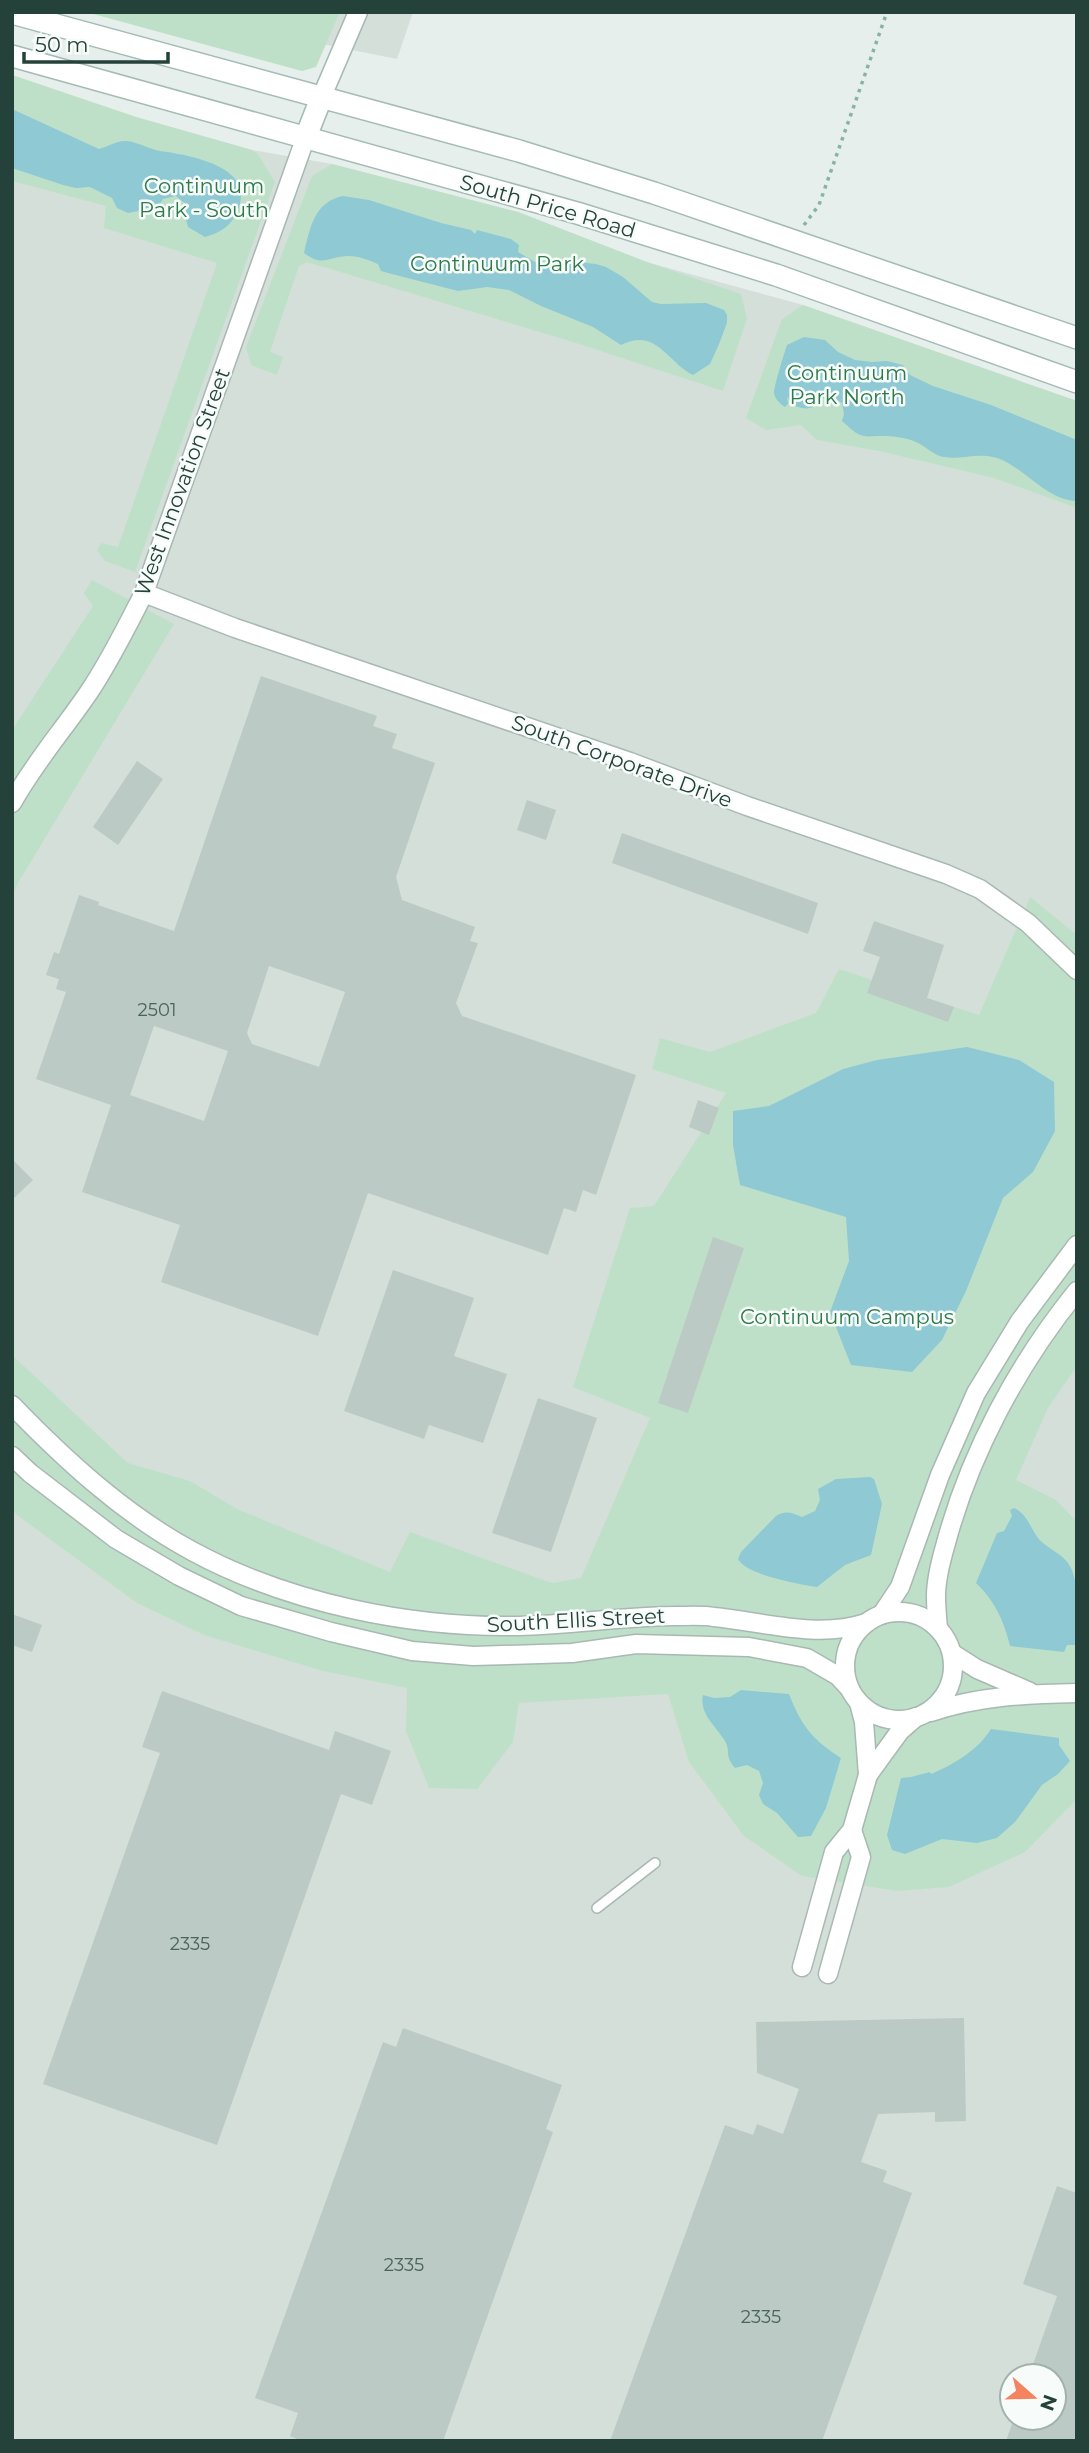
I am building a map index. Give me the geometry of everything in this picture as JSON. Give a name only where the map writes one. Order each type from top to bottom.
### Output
[{"type":"main road","name":"South Price Road","points":[[12,13],[519,151],[654,193],[1077,338]]},
{"type":"main road","name":"South Price Road","points":[[12,55],[305,139],[500,191],[776,275],[1077,382]]},
{"type":"main road","points":[[305,139],[322,96]]},
{"type":"street","points":[[322,96],[358,12]]},
{"type":"street","name":"West Innovation Street","points":[[12,803],[89,691],[119,642],[144,593],[305,139]]},
{"type":"street","name":"South Corporate Drive","points":[[144,593],[235,628],[630,762],[747,806],[946,874],[980,889],[1028,923],[1077,970]]},
{"type":"street","points":[[868,1775],[864,1723],[845,1670],[846,1652],[853,1636],[874,1618],[900,1587],[940,1475],[976,1393],[1020,1321],[1077,1245]]},
{"type":"street","points":[[938,1628],[936,1595],[939,1569],[953,1516],[967,1479],[987,1434],[1018,1377],[1077,1291]]},
{"type":"street","name":"South Ellis Street","points":[[12,1405],[53,1447],[127,1509],[191,1551],[249,1578],[316,1600],[427,1623],[519,1626],[645,1616],[711,1616],[809,1629],[847,1629],[874,1618]]},
{"type":"street","name":"South Ellis Street","points":[[12,1456],[116,1539],[179,1576],[242,1606],[331,1632],[412,1650],[473,1657],[572,1653],[636,1644],[749,1647],[807,1658],[838,1676],[854,1695]]},
{"type":"street","points":[[802,1967],[834,1852],[852,1830],[868,1775],[900,1731],[938,1703],[948,1688],[953,1671],[947,1640],[938,1628],[926,1619],[897,1611],[874,1618]]},
{"type":"street","points":[[951,1653],[977,1669],[1034,1694]]},
{"type":"street","points":[[854,1695],[871,1712],[885,1718],[901,1720],[951,1705],[996,1696],[1077,1693]]},
{"type":"street","points":[[828,1974],[861,1857],[852,1830]]},
{"type":"lane","points":[[597,1908],[655,1863]]},
{"type":"path","points":[[792,240],[819,205],[887,12]]},
{"type":"shaded area","points":[[175,12],[413,12],[397,59],[196,19]]},
{"type":"shaded area","points":[[12,75],[136,117],[252,150],[332,164],[518,212],[646,262],[803,305],[1077,401],[1077,2441],[12,2441]]},
{"type":"green space","points":[[86,12],[340,12],[316,67],[302,71]]},
{"type":"green space","name":"Continuum Park - South","points":[[12,75],[136,117],[252,150],[258,154],[275,182],[135,572],[105,561],[97,550],[101,543],[118,547],[217,263],[104,228],[106,206],[12,181]]},
{"type":"green space","name":"Continuum Park","points":[[332,164],[518,212],[647,262],[741,294],[747,318],[723,391],[573,342],[307,262],[299,266],[270,352],[283,357],[277,375],[251,365],[246,347],[312,176]]},
{"type":"green space","name":"Continuum Park North","points":[[803,305],[1077,401],[1077,508],[994,478],[879,451],[817,440],[801,425],[766,430],[746,418],[782,319]]},
{"type":"green space","points":[[92,580],[174,624],[12,896],[12,730],[93,606],[84,593]]},
{"type":"green space","name":"Continuum Campus","points":[[1030,897],[1077,935],[1077,1366],[1048,1408],[1016,1480],[1056,1500],[1077,1522],[1077,1799],[1025,1852],[949,1887],[897,1891],[802,1876],[744,1836],[689,1762],[668,1694],[519,1703],[513,1742],[477,1789],[429,1788],[406,1731],[407,1688],[323,1671],[204,1635],[137,1603],[12,1510],[12,1355],[128,1463],[190,1481],[237,1509],[390,1572],[410,1532],[552,1583],[581,1578],[650,1418],[573,1387],[630,1208],[654,1206],[726,1093],[652,1069],[660,1038],[710,1052],[816,1013],[839,969],[979,1015]]},
{"type":"water","points":[[12,109],[99,149],[129,141],[216,165],[228,172],[237,182],[241,193],[237,213],[226,227],[205,237],[188,227],[185,216],[187,205],[176,196],[163,199],[155,212],[150,214],[138,211],[128,213],[117,208],[112,198],[90,187],[63,185],[12,168]]},
{"type":"water","points":[[343,196],[369,200],[471,230],[475,234],[477,230],[511,239],[519,245],[518,252],[535,262],[568,261],[606,267],[623,277],[652,302],[706,303],[724,310],[727,323],[710,364],[693,375],[652,343],[643,340],[621,345],[593,327],[509,290],[487,287],[458,291],[381,271],[378,264],[360,257],[342,256],[317,260],[304,253],[315,217],[326,204]]},
{"type":"water","points":[[804,337],[825,340],[838,352],[855,360],[887,361],[903,365],[910,375],[933,386],[991,405],[1077,440],[1077,501],[1056,496],[997,458],[944,457],[907,439],[861,435],[842,421],[842,403],[835,399],[821,398],[812,407],[805,408],[792,405],[787,396],[788,404],[785,407],[775,395],[777,377],[787,345]]},
{"type":"water","points":[[967,1047],[1019,1060],[1054,1082],[1055,1131],[1033,1172],[1003,1198],[966,1291],[942,1340],[912,1372],[851,1365],[830,1312],[849,1261],[846,1217],[740,1185],[733,1145],[733,1111],[769,1106],[843,1069],[877,1060]]},
{"type":"water","points":[[836,1479],[874,1479],[882,1504],[871,1555],[845,1565],[817,1587],[762,1574],[743,1565],[738,1559],[741,1552],[776,1516],[792,1513],[802,1517],[815,1511],[820,1500],[818,1489]]},
{"type":"water","points":[[1014,1508],[1025,1517],[1045,1545],[1065,1559],[1072,1571],[1077,1602],[1077,1645],[1067,1645],[1064,1652],[1010,1646],[998,1612],[976,1583],[997,1533],[1004,1531],[1012,1516],[1010,1510]]},
{"type":"water","points":[[741,1690],[789,1694],[809,1731],[822,1745],[841,1758],[826,1808],[811,1836],[798,1837],[777,1813],[763,1804],[759,1795],[763,1783],[759,1771],[747,1765],[735,1768],[725,1741],[703,1708],[703,1695],[714,1698],[730,1697]]},
{"type":"water","points":[[991,1729],[1059,1738],[1059,1745],[1070,1761],[1042,1785],[1015,1822],[997,1838],[977,1843],[942,1839],[905,1854],[892,1850],[887,1835],[901,1778],[930,1772],[931,1774],[948,1766],[972,1750]]},
{"type":"building","points":[[261,676],[377,716],[373,726],[397,734],[392,748],[435,763],[396,877],[402,900],[475,927],[470,941],[478,943],[456,1003],[462,1016],[636,1075],[596,1195],[583,1190],[576,1212],[564,1208],[548,1255],[368,1193],[318,1336],[161,1282],[180,1225],[82,1192],[111,1105],[36,1079],[66,992],[56,989],[59,979],[46,975],[54,952],[59,954],[79,895],[99,902],[98,905],[174,931]],"holes":[[[269,966],[345,992],[319,1067],[252,1044],[247,1033]],[[154,1026],[228,1051],[204,1121],[130,1095]]]},
{"type":"building","points":[[137,761],[163,779],[118,845],[93,827]]},
{"type":"building","points":[[527,800],[556,810],[546,840],[517,830]]},
{"type":"building","points":[[622,833],[818,903],[808,934],[612,863]]},
{"type":"building","points":[[874,921],[944,945],[927,998],[954,1007],[948,1022],[867,993],[880,957],[863,951]]},
{"type":"building","points":[[698,1100],[719,1108],[709,1135],[689,1127]]},
{"type":"building","points":[[12,1159],[33,1180],[12,1200]]},
{"type":"building","points":[[713,1237],[744,1248],[688,1413],[658,1403]]},
{"type":"building","points":[[393,1270],[474,1298],[454,1356],[507,1374],[483,1443],[429,1425],[424,1439],[344,1411]]},
{"type":"building","points":[[538,1398],[597,1418],[551,1552],[492,1533]]},
{"type":"building","points":[[12,1614],[42,1625],[32,1652],[12,1645]]},
{"type":"building","points":[[162,1691],[329,1750],[335,1731],[391,1751],[372,1805],[341,1794],[217,2145],[43,2084],[160,1753],[142,1747]]},
{"type":"building","points":[[964,2018],[966,2121],[935,2122],[935,2112],[878,2114],[861,2162],[887,2171],[883,2182],[912,2193],[822,2441],[610,2441],[725,2125],[753,2135],[757,2124],[783,2134],[799,2089],[757,2073],[756,2022]]},
{"type":"building","points":[[403,2028],[562,2085],[546,2129],[553,2132],[443,2441],[302,2441],[290,2436],[298,2413],[255,2398],[383,2042],[396,2047]]},
{"type":"building","points":[[1057,2186],[1077,2193],[1077,2441],[1006,2441],[1009,2432],[1068,2432],[1068,2362],[1034,2362],[1057,2296],[1023,2284]]}]
